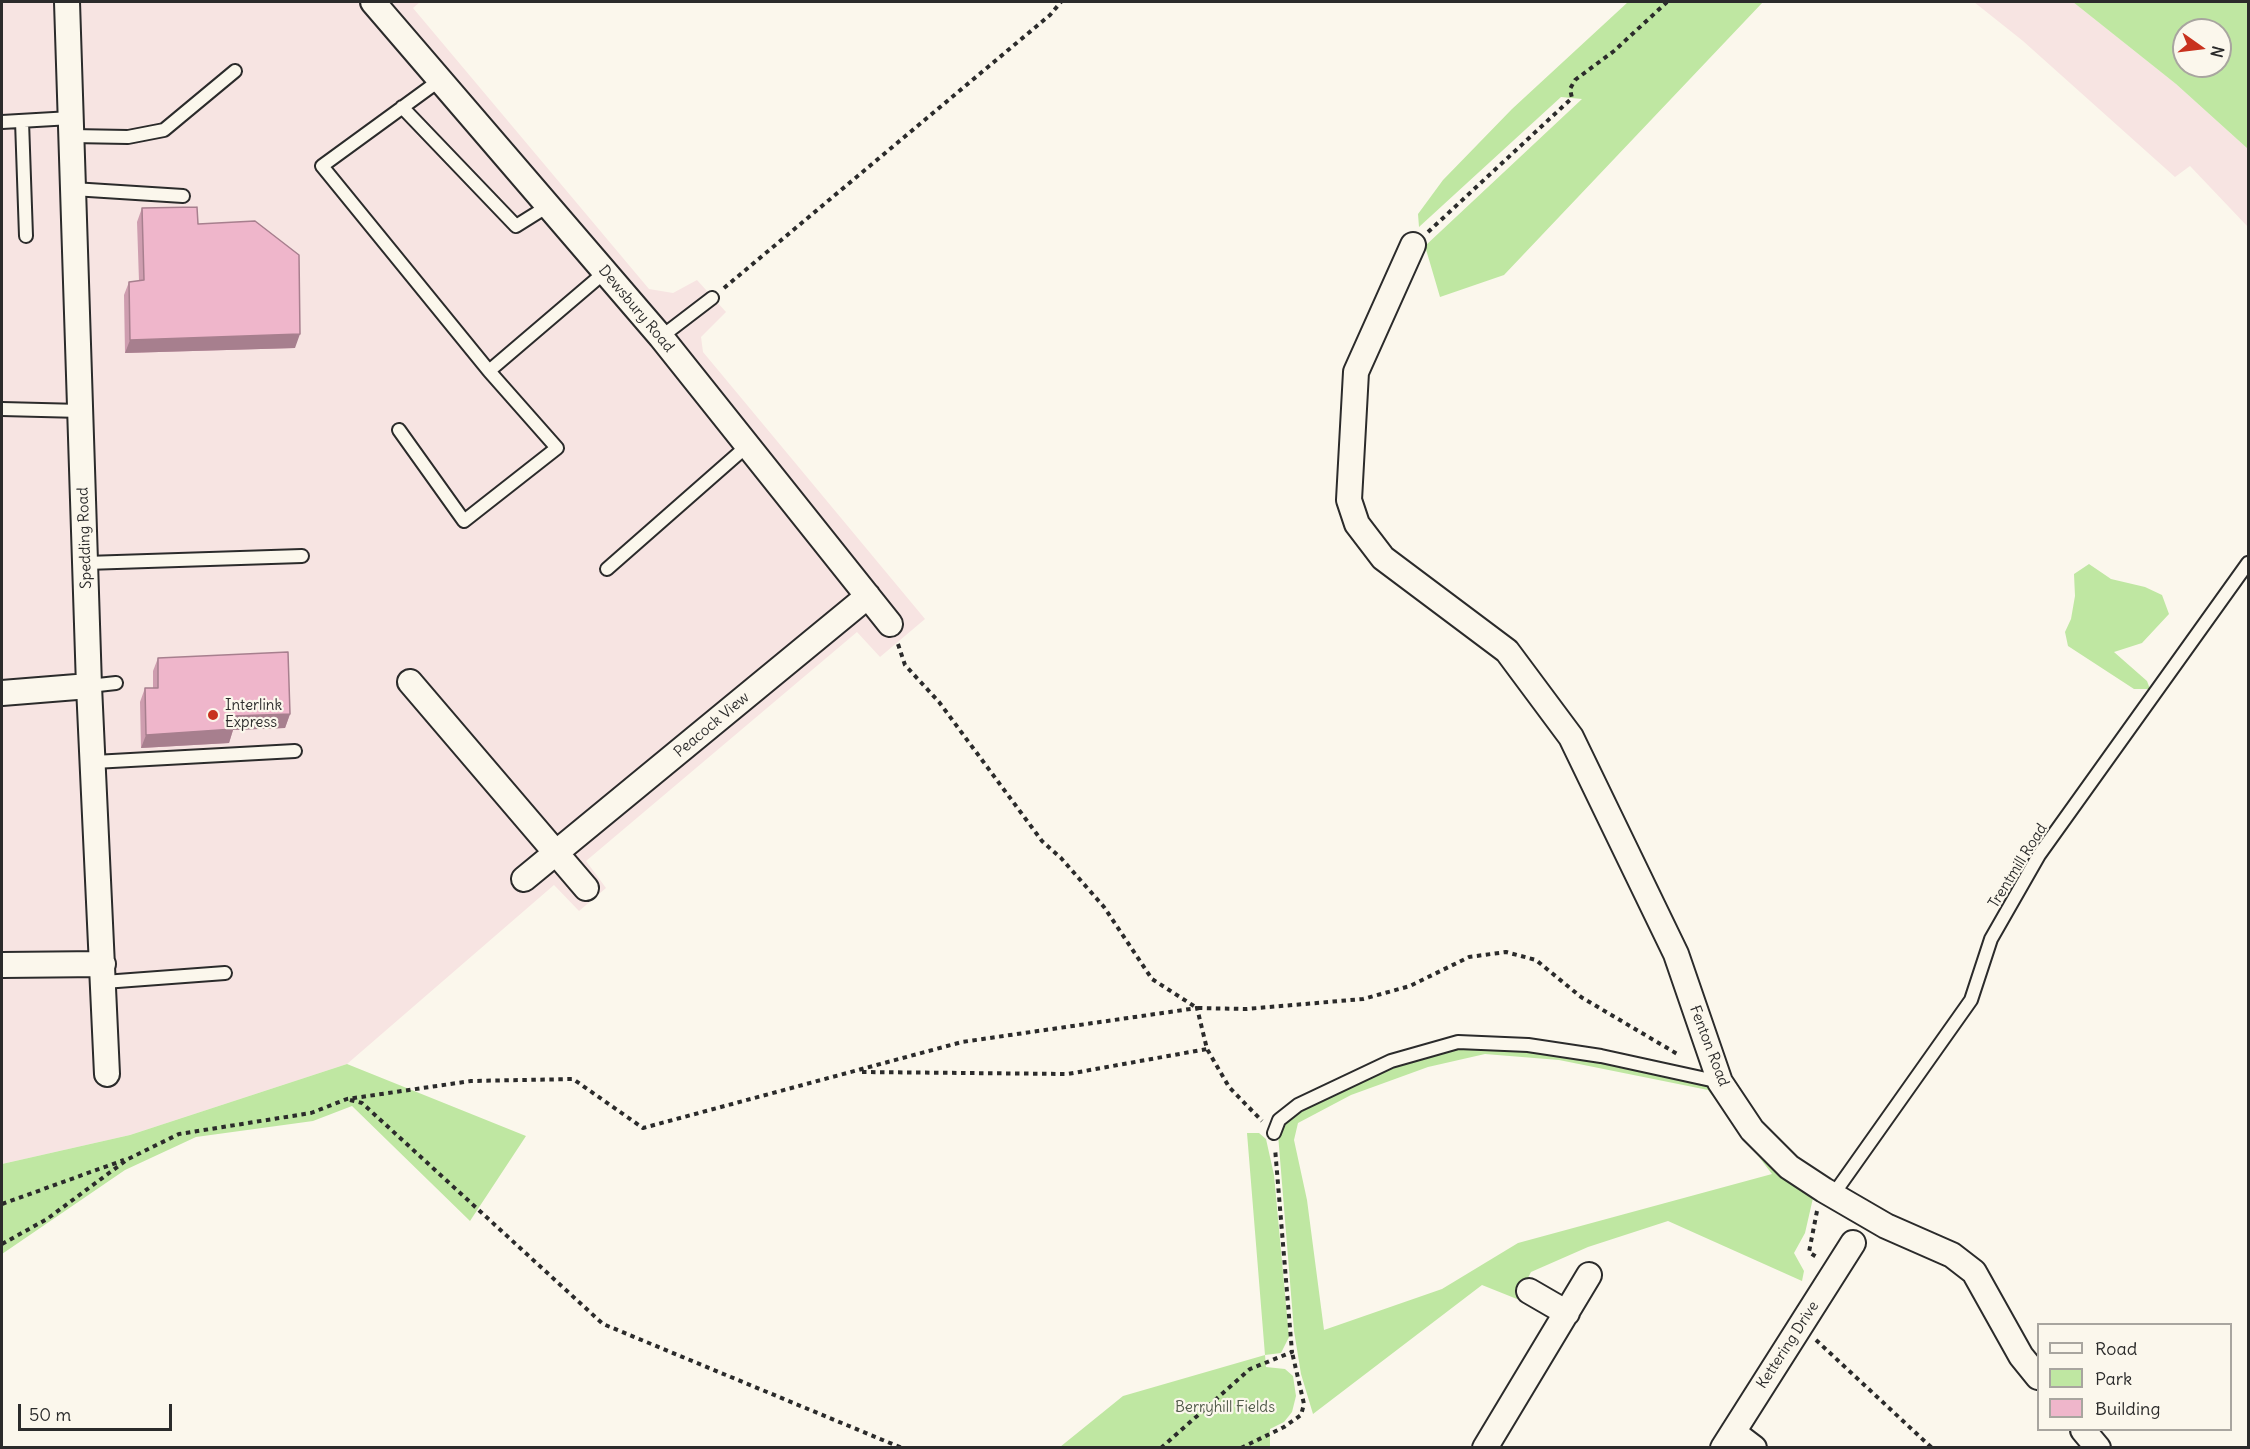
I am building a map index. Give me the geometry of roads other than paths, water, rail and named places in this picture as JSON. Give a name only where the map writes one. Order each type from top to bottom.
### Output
[{"type":"street","name":"Spedding Road","points":[[67,2],[89,686],[107,1074]]},
{"type":"street","name":"Dewsbury Road","points":[[373,2],[661,337],[890,624]]},
{"type":"street","name":"Fenton Road","points":[[1413,245],[1356,372],[1349,500],[1357,524],[1383,558],[1507,651],[1571,737],[1676,954],[1720,1082],[1752,1130],[1789,1167],[1829,1193],[1886,1226],[1952,1255],[1974,1272],[2021,1356],[2037,1376]]},
{"type":"street","name":"Peacock View","points":[[524,879],[868,596]]},
{"type":"street","points":[[410,682],[586,888]]},
{"type":"street","points":[[2,693],[89,686]]},
{"type":"street","points":[[2,965],[103,973]]},
{"type":"street","name":"Kettering Drive","points":[[1728,1440],[1853,1243]]},
{"type":"street","points":[[1485,1448],[1589,1275]]},
{"type":"street","points":[[1529,1291],[1567,1313]]},
{"type":"street","points":[[2084,1431],[2098,1448]]},
{"type":"street","points":[[1728,1440],[1754,1448]]},
{"type":"lane","points":[[2,122],[22,121],[128,137],[164,130],[235,71]]},
{"type":"lane","points":[[399,430],[464,521],[557,448],[489,371],[322,166],[440,80]]},
{"type":"lane","points":[[402,107],[516,225],[548,206]]},
{"type":"lane","points":[[22,121],[26,236]]},
{"type":"lane","points":[[74,189],[183,196]]},
{"type":"lane","points":[[489,371],[605,272]]},
{"type":"lane","points":[[661,337],[712,298]]},
{"type":"lane","points":[[2,409],[81,411]]},
{"type":"lane","points":[[607,569],[747,446]]},
{"type":"lane","points":[[86,563],[302,556]]},
{"type":"lane","name":"Trentmill Road","points":[[1829,1193],[1971,1000],[1991,939],[2039,855],[2248,563]]},
{"type":"lane","points":[[89,686],[116,683]]},
{"type":"lane","points":[[94,762],[295,752]]},
{"type":"lane","points":[[103,973],[225,973]]},
{"type":"lane","points":[[1274,1133],[1279,1120],[1308,1100],[1391,1061],[1458,1042],[1549,1048],[1720,1082]]},
{"type":"place","name":"Interlink Express","points":[[213,715]]},
{"type":"park label","name":"Berryhill Fields","points":[[1225,1408]]}]
